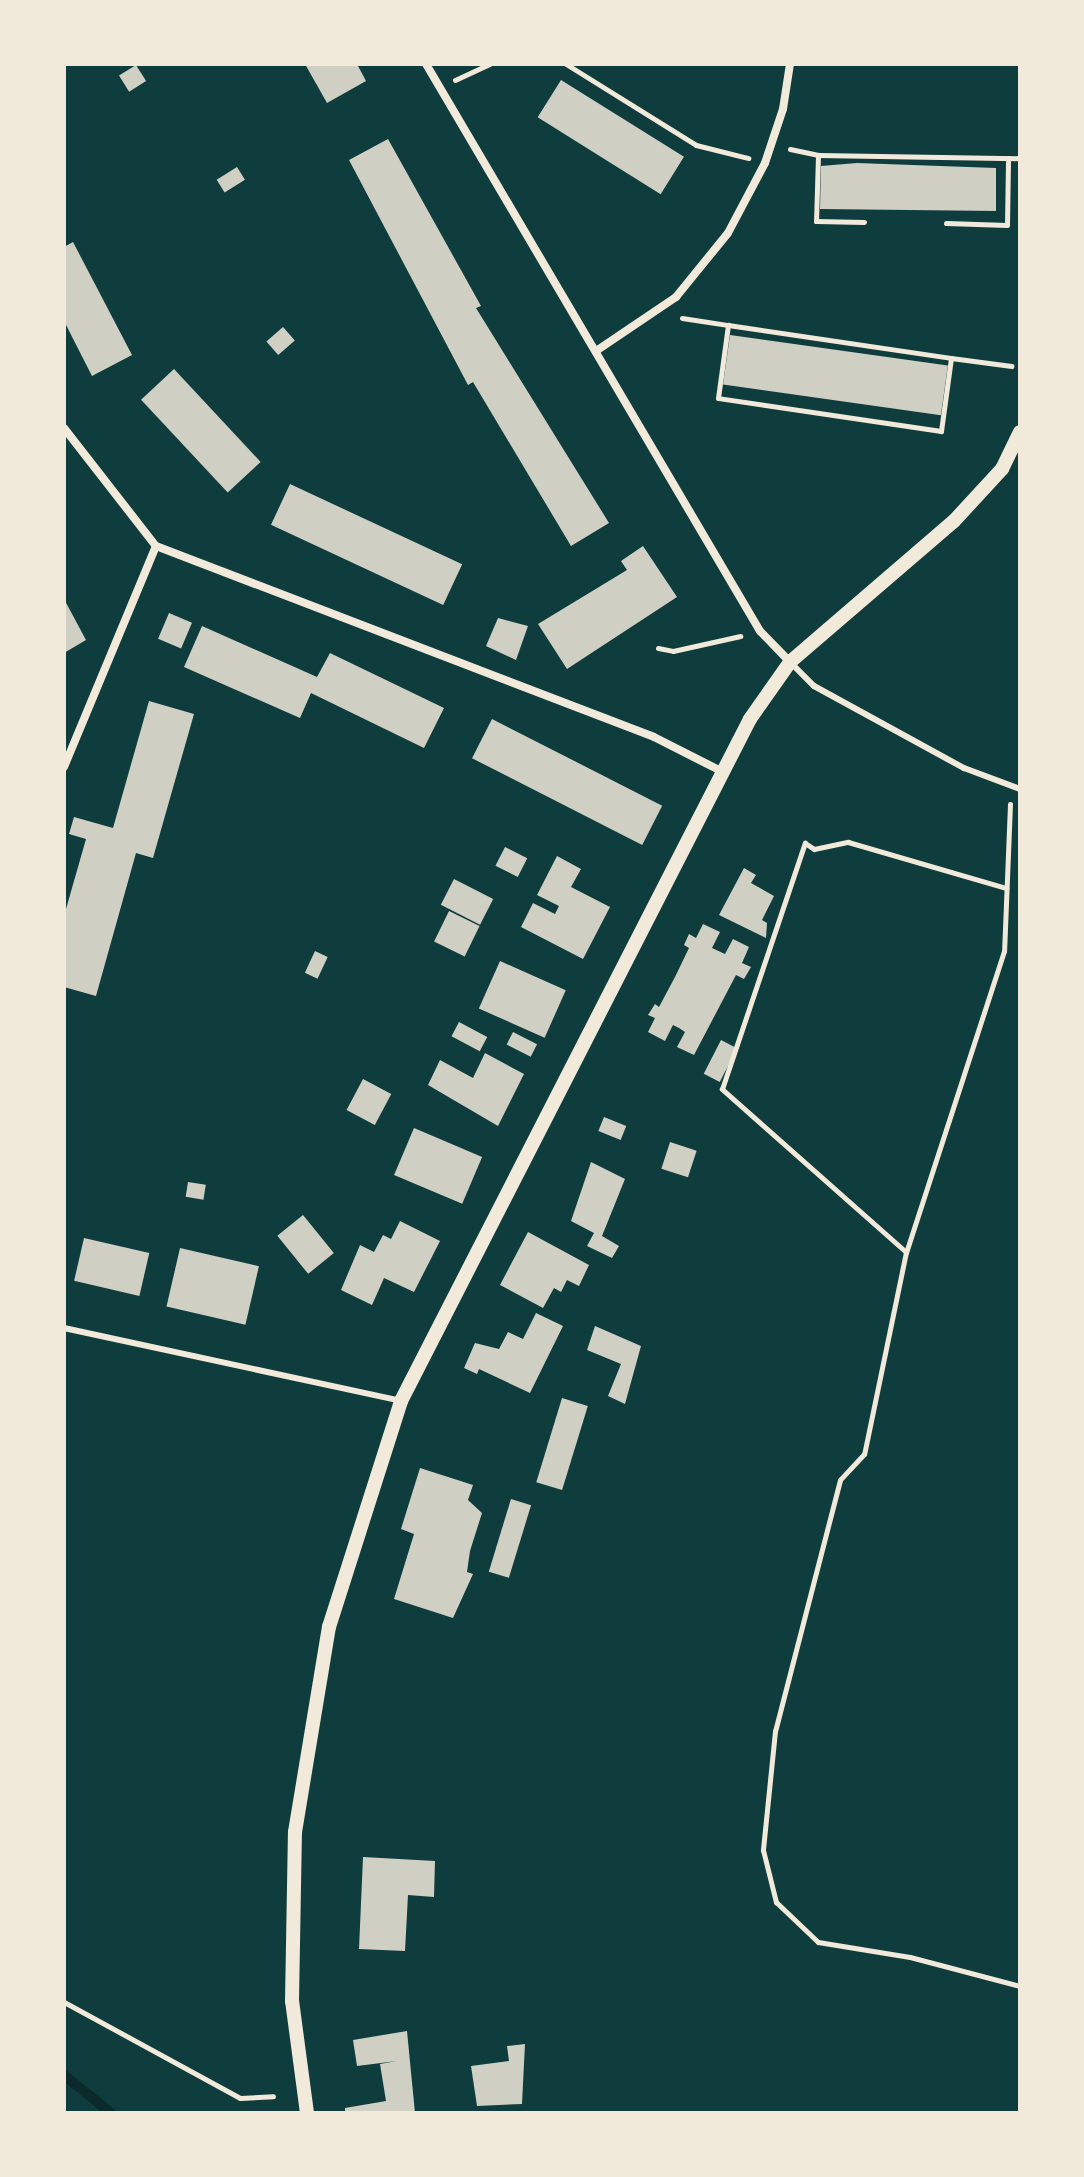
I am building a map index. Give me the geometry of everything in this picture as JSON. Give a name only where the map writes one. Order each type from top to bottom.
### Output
[{"type":"street","points":[[426,64],[760,631],[790,662]]},
{"type":"street","points":[[596,351],[654,314],[702,272],[765,163],[790,64]]},
{"type":"street","points":[[64,428],[156,546],[654,737],[719,770]]},
{"type":"street","points":[[307,2113],[292,2001],[295,1832],[329,1627],[401,1401],[719,770],[790,662],[954,521],[1002,469],[1020,432]]},
{"type":"street","points":[[64,767],[156,546]]},
{"type":"lane","points":[[790,662],[814,686],[964,768],[1016,788]]},
{"type":"lane","points":[[64,1328],[401,1401]]},
{"type":"path","points":[[440,87],[489,64]]},
{"type":"path","points":[[566,64],[696,145],[765,163]]},
{"type":"path","points":[[771,145],[818,155],[1020,158]]},
{"type":"path","points":[[818,155],[816,221],[864,222]]},
{"type":"path","points":[[946,223],[1007,225],[1008,158]]},
{"type":"path","points":[[654,314],[1011,366]]},
{"type":"path","points":[[728,325],[718,398],[941,431],[951,358]]},
{"type":"path","points":[[658,648],[673,651],[760,631]]},
{"type":"path","points":[[1016,788],[1005,835],[1004,951],[906,1252],[864,1454],[840,1480],[775,1731],[763,1850],[776,1902],[818,1942],[910,1957],[1020,1986]]},
{"type":"path","points":[[906,1252],[722,1089],[805,843],[814,849],[848,842],[1006,888]]},
{"type":"path","points":[[64,2002],[240,2098],[273,2096]]},
{"type":"building","points":[[305,64],[357,64],[366,81],[327,103]]},
{"type":"building","points":[[136,65],[146,81],[129,92],[119,76]]},
{"type":"building","points":[[561,80],[684,157],[661,194],[538,117]]},
{"type":"building","points":[[388,139],[481,306],[476,308],[609,523],[571,546],[473,382],[468,385],[349,160]]},
{"type":"building","points":[[857,163],[996,168],[996,211],[820,209],[821,166]]},
{"type":"building","points":[[237,167],[245,180],[225,192],[217,180]]},
{"type":"building","points":[[73,242],[132,355],[92,376],[64,321],[64,247]]},
{"type":"building","points":[[283,327],[295,341],[278,355],[266,341]]},
{"type":"building","points":[[730,335],[948,366],[941,415],[723,385]]},
{"type":"building","points":[[174,369],[261,462],[228,493],[141,400]]},
{"type":"building","points":[[290,484],[462,564],[443,605],[271,525]]},
{"type":"building","points":[[643,546],[677,597],[567,669],[538,624],[627,570],[621,561]]},
{"type":"building","points":[[64,599],[86,640],[64,653]]},
{"type":"building","points":[[169,613],[192,623],[181,649],[158,639]]},
{"type":"building","points":[[498,618],[528,626],[516,660],[486,646]]},
{"type":"building","points":[[202,626],[317,677],[330,653],[444,708],[424,748],[311,693],[300,718],[184,667]]},
{"type":"building","points":[[149,701],[194,714],[153,858],[136,853],[96,996],[64,987],[64,916],[86,839],[69,834],[74,817],[113,828]]},
{"type":"building","points":[[492,719],[662,806],[642,845],[472,758]]},
{"type":"building","points":[[505,847],[527,858],[518,877],[495,866]]},
{"type":"building","points":[[557,856],[581,869],[571,887],[610,907],[583,959],[521,927],[533,903],[555,914],[559,906],[537,895]]},
{"type":"building","points":[[744,868],[756,875],[751,883],[774,896],[762,920],[767,923],[766,938],[719,915]]},
{"type":"building","points":[[454,879],[493,899],[480,925],[441,905]]},
{"type":"building","points":[[449,911],[480,926],[465,956],[434,942]]},
{"type":"building","points":[[703,924],[720,932],[712,948],[725,954],[733,939],[749,947],[742,963],[751,967],[744,979],[736,975],[694,1055],[677,1047],[685,1032],[673,1025],[665,1041],[648,1032],[655,1018],[648,1015],[655,1004],[659,1007],[675,977],[689,948],[684,945],[689,934],[696,938]]},
{"type":"building","points":[[315,951],[328,957],[318,979],[305,973]]},
{"type":"building","points":[[500,961],[566,990],[545,1038],[479,1009]]},
{"type":"building","points":[[459,1022],[487,1037],[480,1051],[451,1036]]},
{"type":"building","points":[[513,1032],[537,1044],[531,1057],[507,1044]]},
{"type":"building","points":[[721,1040],[737,1048],[720,1082],[704,1074]]},
{"type":"building","points":[[485,1053],[524,1074],[498,1126],[428,1085],[440,1060],[473,1078]]},
{"type":"building","points":[[363,1079],[391,1094],[375,1125],[347,1110]]},
{"type":"building","points":[[604,1117],[626,1126],[621,1140],[598,1131]]},
{"type":"building","points":[[414,1128],[482,1157],[462,1204],[394,1175]]},
{"type":"building","points":[[670,1142],[697,1151],[688,1177],[661,1169]]},
{"type":"building","points":[[591,1162],[625,1179],[602,1236],[619,1246],[612,1258],[587,1246],[594,1233],[571,1221]]},
{"type":"building","points":[[188,1182],[206,1185],[203,1200],[186,1197]]},
{"type":"building","points":[[303,1215],[334,1253],[308,1274],[277,1236]]},
{"type":"building","points":[[400,1221],[440,1241],[414,1292],[384,1278],[372,1305],[341,1290],[360,1245],[374,1252],[383,1235],[391,1239]]},
{"type":"building","points":[[528,1232],[589,1265],[579,1286],[567,1280],[561,1292],[554,1288],[543,1308],[500,1285]]},
{"type":"building","points":[[84,1238],[149,1253],[139,1296],[74,1281]]},
{"type":"building","points":[[180,1248],[259,1266],[245,1325],[167,1306]]},
{"type":"building","points":[[536,1313],[563,1326],[530,1393],[479,1369],[477,1374],[464,1368],[475,1343],[499,1349],[508,1332],[523,1339]]},
{"type":"building","points":[[595,1326],[641,1346],[625,1404],[608,1396],[621,1364],[587,1350]]},
{"type":"building","points":[[562,1398],[588,1406],[562,1490],[536,1482]]},
{"type":"building","points":[[420,1468],[473,1485],[468,1500],[482,1513],[470,1551],[467,1572],[473,1574],[453,1618],[394,1599],[414,1534],[401,1529]]},
{"type":"building","points":[[511,1499],[531,1505],[509,1578],[489,1572]]},
{"type":"building","points":[[363,1857],[435,1861],[434,1897],[408,1895],[405,1951],[359,1949]]},
{"type":"building","points":[[407,2031],[415,2113],[345,2113],[345,2108],[386,2101],[380,2064],[397,2061],[357,2066],[353,2040]]},
{"type":"building","points":[[525,2044],[522,2104],[477,2106],[471,2066],[509,2061],[507,2046]]},
{"type":"waterway","points":[[64,2075],[111,2113]]}]
